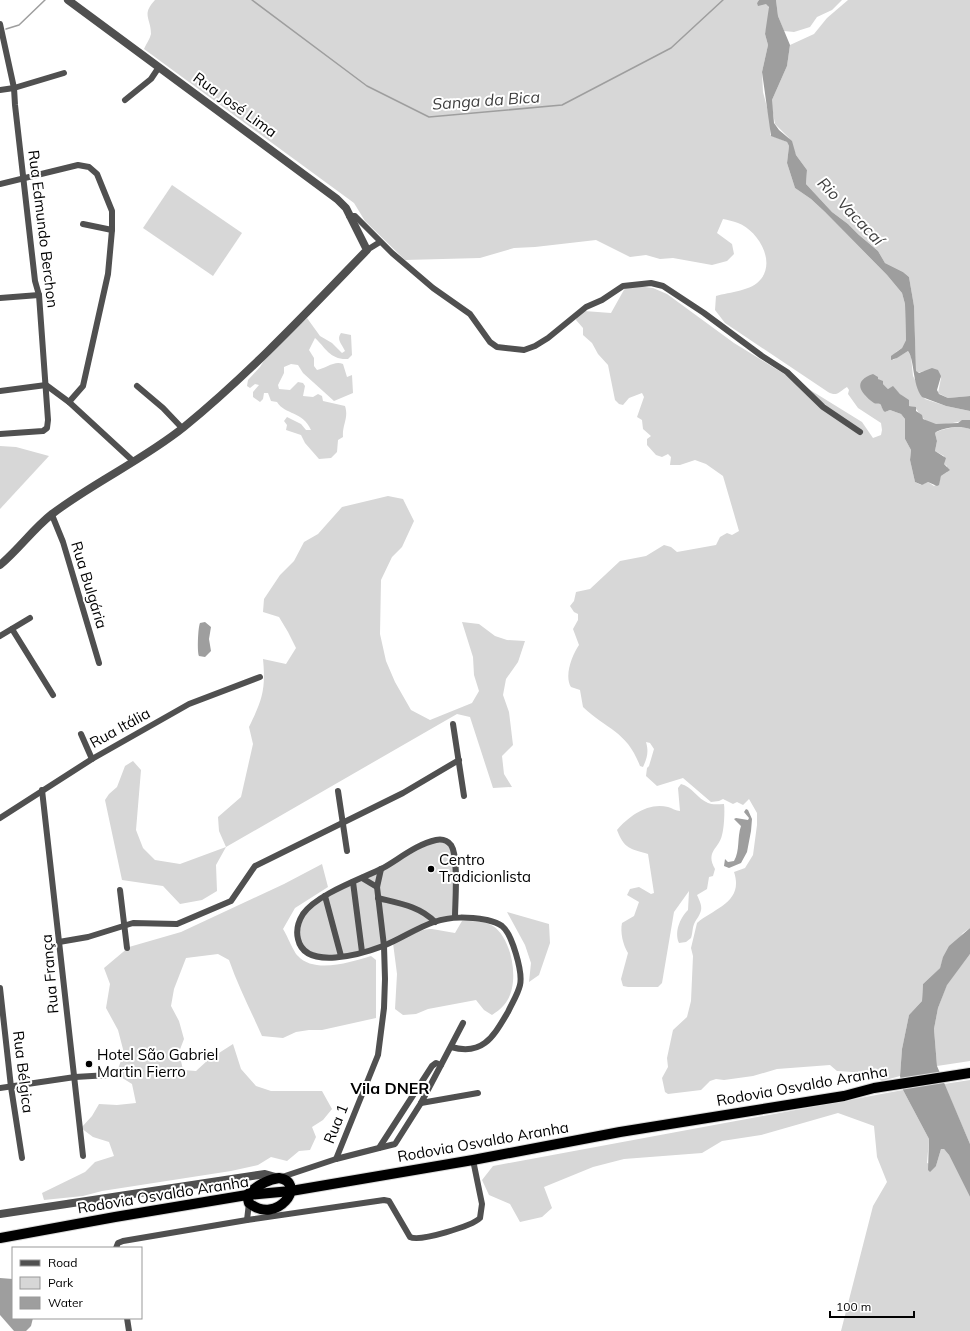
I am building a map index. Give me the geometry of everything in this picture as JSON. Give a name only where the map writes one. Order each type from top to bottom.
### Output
[{"type":"highway","name":"Rodovia Osvaldo Aranha","points":[[0,1238],[248,1199],[473,1160],[620,1132],[850,1095],[874,1088],[969,1074]]},
{"type":"highway","points":[[279,1178],[288,1181],[291,1191],[283,1204],[270,1214],[259,1210],[248,1199],[260,1185],[279,1178]]},
{"type":"street","name":"Rua José Lima","points":[[68,0],[337,199],[346,208],[367,250]]},
{"type":"street","name":"Rua Edmundo Berchon","points":[[0,24],[14,88],[35,281],[39,296],[48,425],[43,431],[0,434]]},
{"type":"street","points":[[125,100],[151,79],[159,67]]},
{"type":"street","points":[[0,90],[14,88],[64,73]]},
{"type":"street","points":[[0,184],[78,165],[89,167],[97,174],[112,211],[112,230],[108,274],[83,386],[69,402]]},
{"type":"street","points":[[349,216],[355,216],[380,242],[433,288],[470,314],[490,342],[497,346],[524,350],[535,346],[548,338],[579,311],[602,300],[623,286],[651,283],[663,286],[787,372],[823,407],[860,432]]},
{"type":"street","points":[[83,224],[112,230]]},
{"type":"street","points":[[0,565],[14,553],[31,532],[52,515],[79,495],[182,428],[279,342],[367,250],[380,242]]},
{"type":"street","points":[[0,298],[39,296]]},
{"type":"street","points":[[0,391],[46,385],[69,402],[133,461]]},
{"type":"street","points":[[138,386],[163,408],[182,428]]},
{"type":"street","name":"Rua Bulgária","points":[[52,515],[63,542],[99,663]]},
{"type":"street","points":[[0,636],[30,618]]},
{"type":"street","points":[[12,629],[53,695]]},
{"type":"street","name":"Rua Itália","points":[[0,818],[92,759],[189,704],[260,677]]},
{"type":"street","points":[[453,724],[464,796]]},
{"type":"street","points":[[81,734],[92,759]]},
{"type":"street","points":[[60,942],[88,937],[124,925],[145,922],[177,924],[231,901],[255,866],[403,793],[459,760]]},
{"type":"street","name":"Rua França","points":[[42,790],[83,1156]]},
{"type":"street","points":[[338,791],[344,821],[347,851]]},
{"type":"street","points":[[451,1047],[470,1050],[489,1041],[516,996],[521,984],[517,956],[508,934],[502,926],[490,921],[471,917],[454,917],[435,922],[384,946],[329,958],[310,956],[303,950],[298,940],[297,927],[304,913],[325,896],[436,840],[445,840],[450,845],[454,855],[454,917]]},
{"type":"street","points":[[362,878],[376,887],[381,869]]},
{"type":"street","points":[[353,882],[362,952]]},
{"type":"street","name":"Rua 1","points":[[336,1159],[378,1055],[384,1008],[384,946],[376,887]]},
{"type":"street","points":[[120,890],[126,948]]},
{"type":"street","points":[[325,896],[341,956]]},
{"type":"street","points":[[378,898],[410,906],[423,912],[435,922]]},
{"type":"street","name":"Rua Bélgica","points":[[0,988],[11,1087],[22,1158]]},
{"type":"street","points":[[0,1214],[265,1174],[279,1178],[336,1159],[395,1144],[421,1103],[463,1023]]},
{"type":"street","points":[[379,1148],[432,1066],[436,1063],[441,1065]]},
{"type":"street","points":[[0,1088],[75,1077],[109,1075]]},
{"type":"street","points":[[421,1103],[478,1093]]},
{"type":"street","points":[[116,1247],[118,1243],[123,1241],[247,1220],[270,1214],[384,1200],[389,1201],[410,1237],[413,1239],[463,1227],[476,1222],[482,1213],[482,1204],[473,1160]]},
{"type":"street","points":[[247,1220],[248,1199]]},
{"type":"street","points":[[127,1319],[129,1331]]},
{"type":"green space","points":[[155,0],[759,0],[757,3],[768,4],[770,13],[765,34],[768,45],[762,72],[763,92],[770,119],[770,135],[787,142],[789,146],[787,163],[795,188],[811,199],[825,212],[887,275],[902,293],[905,304],[906,340],[902,348],[896,352],[893,360],[908,351],[911,357],[913,376],[925,399],[946,406],[970,411],[970,420],[946,424],[935,424],[924,419],[914,407],[909,406],[906,400],[893,387],[888,389],[878,379],[865,395],[880,404],[885,412],[890,410],[901,414],[905,419],[905,439],[911,450],[910,460],[915,482],[921,485],[928,482],[934,486],[939,482],[941,476],[947,472],[947,466],[944,464],[944,456],[935,451],[937,441],[935,433],[952,428],[970,429],[970,928],[963,933],[943,959],[940,968],[923,984],[922,1001],[909,1015],[902,1049],[900,1076],[882,1081],[869,1073],[837,1071],[830,1065],[777,1069],[753,1076],[724,1080],[716,1079],[710,1081],[701,1090],[668,1094],[665,1092],[662,1078],[668,1067],[667,1058],[673,1030],[687,1017],[691,1001],[693,956],[691,948],[697,923],[726,903],[735,891],[736,882],[734,872],[745,868],[753,855],[757,813],[749,799],[743,805],[737,802],[733,804],[723,799],[711,802],[683,778],[657,786],[646,776],[647,768],[654,749],[650,743],[646,742],[646,758],[643,767],[640,766],[635,754],[623,738],[583,707],[580,690],[571,687],[568,677],[574,654],[579,645],[573,629],[578,620],[578,614],[574,612],[570,606],[574,601],[576,592],[590,589],[620,561],[646,556],[664,545],[671,547],[677,552],[716,545],[720,537],[727,533],[732,535],[739,531],[723,476],[706,464],[695,460],[680,465],[670,465],[671,457],[668,454],[662,457],[656,455],[647,445],[647,439],[651,436],[643,429],[642,420],[637,417],[644,397],[642,393],[629,398],[623,405],[619,404],[615,400],[608,365],[598,354],[592,343],[583,335],[583,328],[576,320],[577,316],[584,311],[611,313],[625,288],[637,286],[653,288],[667,294],[734,343],[862,422],[873,438],[881,435],[881,423],[858,408],[848,394],[849,390],[847,387],[836,394],[828,392],[725,323],[715,310],[716,296],[746,289],[761,279],[765,271],[766,263],[762,246],[758,239],[745,227],[736,222],[723,219],[717,233],[732,244],[734,254],[727,261],[712,265],[673,258],[660,259],[646,255],[630,257],[596,240],[514,248],[480,258],[405,260],[365,221],[354,203],[144,49],[151,34],[148,9]]},
{"type":"green space","points":[[776,0],[842,0],[832,10],[817,17],[810,27],[794,32],[784,31],[778,16]]},
{"type":"green space","points":[[848,0],[970,0],[970,396],[948,398],[938,393],[941,378],[925,371],[916,373],[914,306],[909,277],[903,272],[885,263],[878,251],[832,212],[806,184],[807,170],[796,155],[789,138],[775,124],[772,100],[787,66],[790,45],[814,34],[827,18]]},
{"type":"green space","points":[[172,185],[242,233],[213,276],[143,228]]},
{"type":"green space","points":[[307,318],[320,336],[332,343],[342,353],[345,351],[339,340],[341,333],[351,335],[352,355],[348,359],[337,358],[329,353],[315,338],[309,350],[314,358],[314,366],[317,370],[337,363],[343,364],[347,377],[352,375],[353,393],[334,401],[303,373],[298,365],[291,364],[284,367],[284,373],[278,385],[279,389],[290,390],[298,382],[303,383],[305,386],[303,396],[313,397],[318,394],[322,396],[323,401],[345,406],[346,418],[343,429],[343,437],[338,440],[337,452],[331,458],[319,459],[305,443],[301,435],[286,430],[287,425],[284,421],[287,417],[301,424],[306,430],[311,430],[303,419],[280,406],[277,402],[271,401],[268,393],[264,393],[263,399],[260,402],[253,397],[253,392],[259,385],[255,384],[250,388],[247,386],[248,380],[260,367],[268,354]]},
{"type":"green space","points":[[0,446],[16,447],[49,456],[0,509]]},
{"type":"green space","points":[[388,496],[403,499],[414,521],[402,547],[392,557],[381,580],[380,634],[386,661],[395,682],[411,710],[430,720],[472,703],[479,691],[474,675],[473,657],[462,622],[479,624],[495,636],[507,640],[525,641],[518,662],[506,679],[503,695],[509,712],[513,745],[502,756],[504,774],[512,787],[493,788],[470,717],[457,714],[226,847],[219,831],[218,817],[241,797],[253,744],[249,727],[262,694],[264,679],[263,659],[286,664],[296,648],[279,617],[263,612],[264,599],[280,575],[294,561],[304,542],[318,534],[342,507]]},
{"type":"green space","points":[[133,761],[141,770],[136,830],[143,848],[155,860],[180,864],[226,847],[216,865],[217,891],[202,900],[180,904],[163,886],[122,880],[105,800],[117,787],[125,766]]},
{"type":"green space","points":[[681,784],[688,787],[701,799],[708,803],[724,804],[723,832],[711,858],[715,869],[713,876],[709,877],[707,889],[697,895],[701,906],[701,912],[694,924],[691,938],[686,942],[679,943],[677,934],[680,921],[688,910],[689,891],[674,912],[662,983],[658,987],[623,986],[621,979],[628,953],[622,938],[622,923],[634,916],[639,902],[627,895],[630,889],[639,887],[651,894],[654,893],[648,854],[637,851],[625,845],[617,830],[633,815],[646,808],[661,806],[680,811],[678,788]]},
{"type":"green space","points":[[445,840],[454,855],[455,917],[435,922],[384,946],[329,958],[310,956],[298,940],[303,913],[325,896],[422,846]]},
{"type":"green space","points":[[322,864],[328,887],[295,908],[283,929],[296,954],[305,961],[313,964],[333,965],[371,956],[376,960],[376,1018],[322,1030],[296,1032],[283,1038],[262,1036],[240,989],[229,960],[218,954],[186,958],[174,989],[171,1006],[179,1021],[184,1039],[179,1052],[183,1070],[196,1071],[208,1060],[233,1044],[241,1069],[256,1086],[271,1091],[322,1091],[332,1109],[323,1120],[312,1127],[316,1137],[310,1150],[299,1151],[287,1161],[271,1157],[258,1165],[231,1171],[102,1191],[83,1196],[44,1200],[42,1193],[85,1172],[95,1162],[114,1156],[109,1142],[93,1137],[81,1128],[92,1116],[99,1104],[117,1105],[136,1103],[132,1084],[116,1074],[124,1053],[118,1030],[106,1008],[110,984],[104,968],[129,947],[181,932],[284,884]]},
{"type":"green space","points":[[507,912],[549,924],[550,943],[539,975],[529,982],[531,963],[525,945]]},
{"type":"green space","points":[[462,921],[490,924],[500,932],[506,941],[510,952],[513,976],[509,997],[503,1006],[492,1015],[484,1010],[476,1000],[428,1009],[416,1014],[403,1015],[395,1009],[397,974],[393,943],[427,929],[455,933]]},
{"type":"green space","points":[[970,954],[970,1061],[937,1066],[934,1029],[938,1008],[947,984]]},
{"type":"green space","points":[[970,1080],[970,1144],[944,1084]]},
{"type":"green space","points":[[903,1090],[929,1139],[927,1163],[936,1166],[941,1149],[944,1149],[949,1155],[970,1197],[970,1331],[841,1331],[873,1206],[887,1182],[877,1157],[874,1126],[838,1113],[761,1135],[722,1141],[702,1153],[624,1159],[593,1167],[544,1187],[552,1208],[542,1217],[520,1222],[510,1204],[489,1195],[482,1180],[493,1166]]},
{"type":"water","points":[[759,0],[776,0],[778,16],[790,45],[787,66],[772,100],[774,123],[779,130],[792,141],[796,155],[807,170],[806,184],[832,212],[878,251],[885,263],[903,272],[909,277],[914,306],[916,371],[919,373],[932,368],[938,370],[941,376],[937,390],[939,394],[948,398],[970,396],[970,411],[946,406],[922,397],[917,386],[912,361],[908,351],[891,360],[891,356],[902,348],[906,340],[905,304],[902,293],[887,275],[825,212],[811,199],[795,188],[787,163],[789,146],[787,142],[771,136],[762,72],[768,45],[765,34],[769,7],[766,4],[758,6],[757,3]]},
{"type":"water","points":[[873,374],[878,377],[878,379],[883,381],[883,384],[888,389],[893,386],[900,394],[909,400],[909,406],[916,407],[916,411],[922,415],[923,419],[936,424],[958,423],[962,420],[970,420],[970,429],[942,429],[935,433],[937,441],[935,451],[946,458],[944,464],[950,470],[941,476],[939,485],[937,486],[928,482],[922,485],[915,482],[910,460],[911,450],[905,439],[905,419],[901,414],[890,410],[885,412],[880,404],[874,403],[865,395],[860,387],[863,380]]},
{"type":"water","points":[[205,622],[211,627],[209,639],[211,651],[205,657],[199,656],[198,645],[200,623]]},
{"type":"water","points":[[746,809],[748,810],[752,819],[747,852],[741,863],[729,868],[724,866],[725,859],[728,862],[734,861],[736,857],[741,826],[734,819],[748,820],[749,818],[744,812]]},
{"type":"water","points":[[970,928],[970,954],[947,985],[938,1008],[934,1029],[937,1066],[970,1144],[970,1197],[949,1155],[944,1149],[941,1149],[936,1166],[930,1172],[928,1170],[929,1139],[903,1090],[900,1076],[902,1049],[909,1015],[922,1001],[923,984],[940,968],[943,957],[949,946]]},
{"type":"water","points":[[0,1278],[12,1279],[12,1319],[33,1319],[31,1326],[26,1331],[14,1331],[0,1315]]},
{"type":"waterway","name":"Sanga da Bica","points":[[6,29],[19,25],[45,0]]},
{"type":"waterway","name":"Sanga da Bica","points":[[252,0],[367,86],[429,117],[562,105],[671,48],[723,0]]},
{"type":"place","name":"Centro Tradicionlista","points":[[431,869]]},
{"type":"place","name":"Hotel São Gabriel Martin Fierro","points":[[89,1064]]},
{"type":"district","name":"Vila DNER","points":[[390,1088]]},
{"type":"water label","name":"Rio Vacacaí","points":[[851,211]]}]
